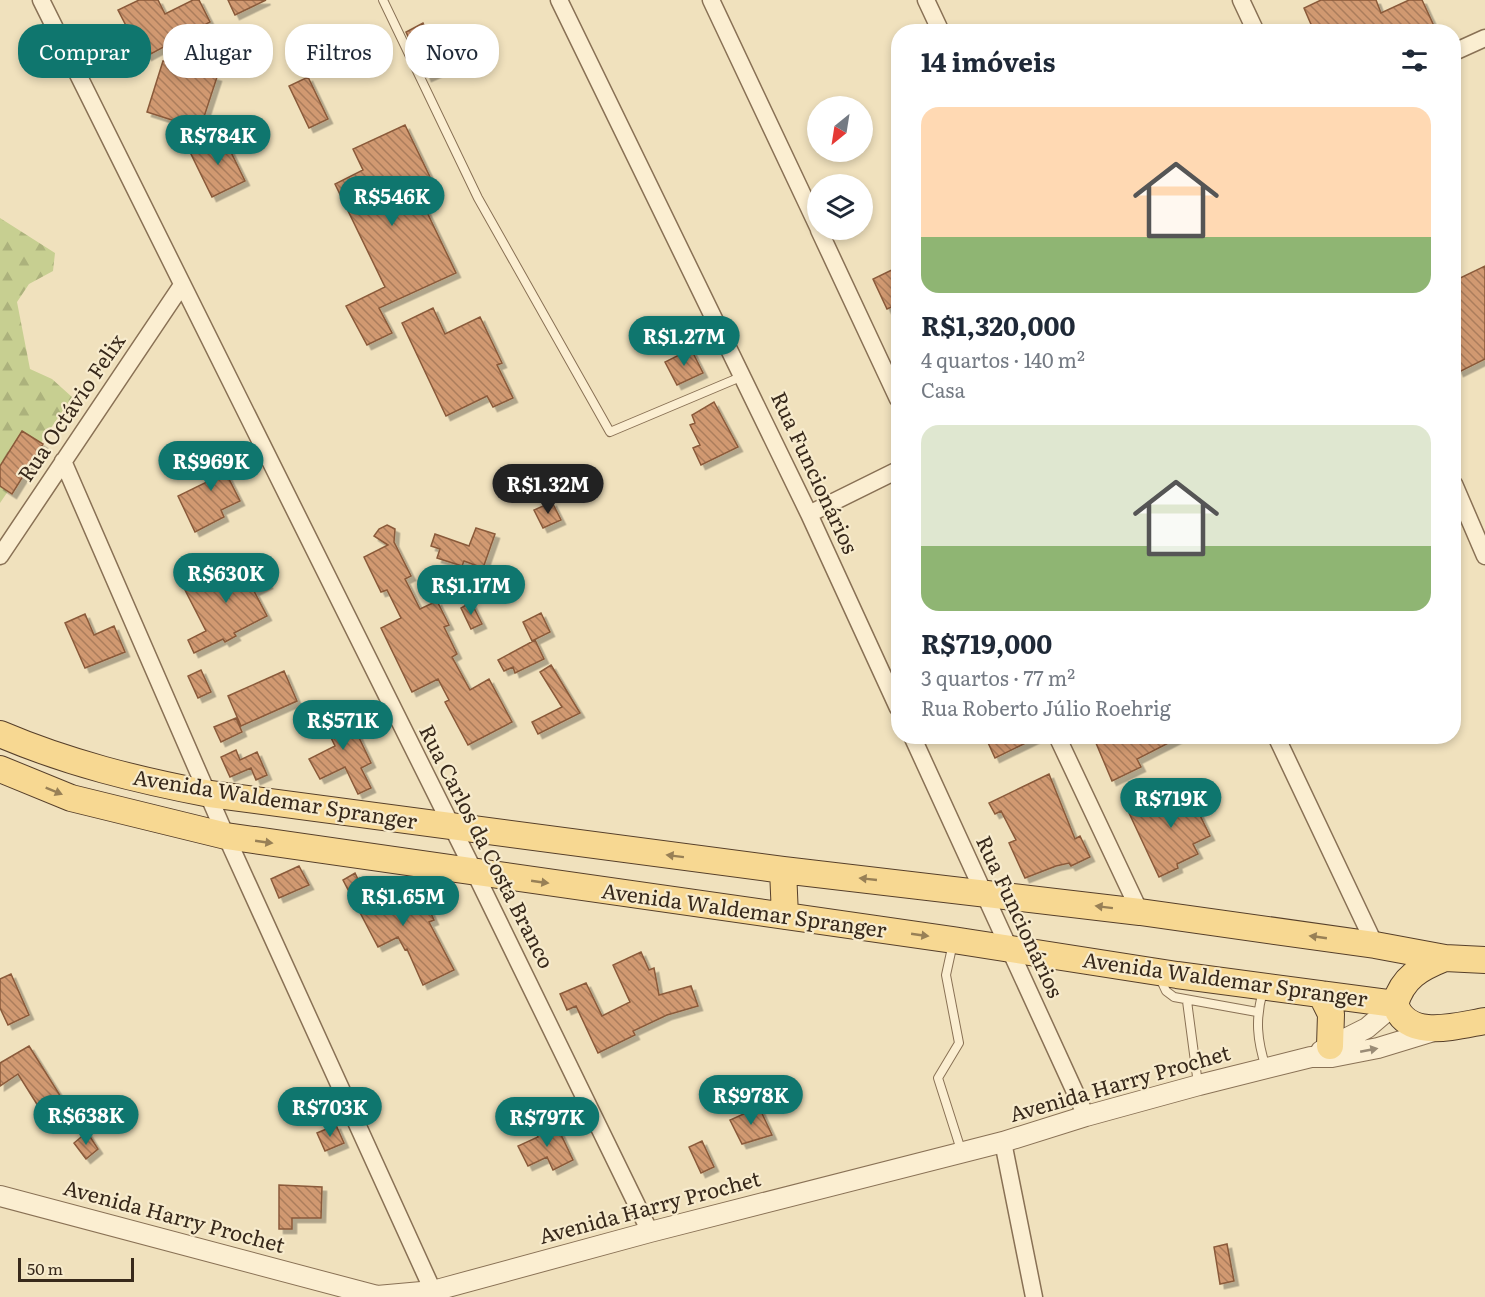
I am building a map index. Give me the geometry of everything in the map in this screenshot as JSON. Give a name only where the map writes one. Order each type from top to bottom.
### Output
[{"type":"main road","name":"Avenida Waldemar Spranger","points":[[0,734],[51,755],[125,777],[210,794],[783,870],[1140,912],[1376,945],[1445,958],[1485,960]]},
{"type":"main road","name":"Avenida Waldemar Spranger","points":[[0,769],[71,798],[226,836],[1009,948],[1156,972],[1395,1004],[1398,1013],[1417,1027],[1442,1028],[1485,1022]]},
{"type":"main road","points":[[783,870],[784,916]]},
{"type":"main road","points":[[1395,1004],[1406,980],[1420,968],[1445,958]]},
{"type":"main road","points":[[1320,1051],[1331,1014],[1321,994]]},
{"type":"street","name":"Rua Carlos da Costa Branco","points":[[41,0],[451,827],[476,873],[650,1232]]},
{"type":"street","name":"Rua Funcionários","points":[[559,0],[743,376],[891,693]]},
{"type":"street","points":[[711,0],[807,205]]},
{"type":"street","points":[[926,0],[937,24]]},
{"type":"street","points":[[1241,0],[1252,24]]},
{"type":"street","points":[[1461,49],[1485,38]]},
{"type":"street","points":[[824,240],[891,384]]},
{"type":"street","name":"Rua Octávio Felix","points":[[0,556],[182,285]]},
{"type":"street","points":[[63,461],[210,794],[226,836],[433,1291]]},
{"type":"street","points":[[809,514],[891,473]]},
{"type":"street","points":[[1461,500],[1485,556]]},
{"type":"street","name":"Rua Funcionários","points":[[916,744],[1086,1116]]},
{"type":"street","points":[[1062,744],[1140,912]]},
{"type":"street","points":[[1280,744],[1376,945]]},
{"type":"street","name":"Avenida Harry Prochet","points":[[0,1196],[377,1297],[433,1291],[650,1232],[962,1153],[1198,1085],[1266,1069],[1320,1051],[1366,1028],[1395,1004]]},
{"type":"street","name":"Avenida Harry Prochet","points":[[1320,1051],[1332,1057],[1378,1048],[1442,1028]]},
{"type":"street","points":[[1003,1142],[1034,1297]]},
{"type":"lane","points":[[383,0],[477,198],[610,432],[743,376]]},
{"type":"lane","points":[[953,940],[946,975],[959,1043],[938,1078],[962,1153]]},
{"type":"lane","points":[[1156,972],[1166,991],[1187,1002],[1257,1012]]},
{"type":"lane","points":[[1264,987],[1257,1012],[1257,1039],[1266,1069]]},
{"type":"lane","points":[[1187,1002],[1198,1085]]},
{"type":"green space","points":[[0,218],[55,253],[53,271],[29,284],[17,302],[30,369],[52,379],[72,397],[0,503]]},
{"type":"building","points":[[139,0],[158,0],[165,14],[193,0],[199,0],[210,22],[206,24],[163,24],[163,47],[151,54],[151,24],[125,24],[118,10]]},
{"type":"building","points":[[228,0],[266,0],[235,15]]},
{"type":"building","points":[[1321,0],[1376,0],[1381,13],[1409,0],[1422,0],[1433,24],[1311,24],[1304,8]]},
{"type":"building","points":[[163,61],[163,78],[217,78],[200,129],[147,112]]},
{"type":"building","points":[[308,78],[328,119],[309,128],[289,86]]},
{"type":"building","points":[[405,125],[430,177],[414,185],[456,273],[379,308],[392,333],[367,345],[346,306],[385,287],[335,184],[363,170],[353,149]]},
{"type":"building","points":[[223,136],[245,181],[212,197],[190,152]]},
{"type":"building","points":[[1485,266],[1485,359],[1461,371],[1461,278]]},
{"type":"building","points":[[891,270],[891,307],[887,309],[873,279]]},
{"type":"building","points":[[433,308],[445,334],[480,317],[502,363],[497,365],[513,398],[493,407],[487,396],[446,416],[402,323]]},
{"type":"building","points":[[691,349],[703,373],[677,385],[665,362]]},
{"type":"building","points":[[714,402],[738,447],[701,465],[693,448],[700,445],[690,425],[695,423],[692,415]]},
{"type":"building","points":[[22,431],[43,444],[12,494],[0,486],[0,466]]},
{"type":"building","points":[[225,445],[233,462],[223,467],[240,501],[221,510],[224,517],[195,532],[178,496],[211,480],[200,457]]},
{"type":"building","points":[[552,502],[561,520],[543,528],[534,510]]},
{"type":"building","points":[[387,525],[395,529],[394,542],[411,576],[405,579],[420,609],[437,601],[449,625],[444,627],[457,654],[452,657],[470,690],[489,679],[512,722],[468,745],[445,702],[449,700],[438,679],[412,692],[381,628],[401,618],[387,590],[381,592],[364,557],[388,545],[374,536],[379,529]]},
{"type":"building","points":[[476,528],[495,534],[483,568],[464,561],[462,566],[437,558],[440,549],[431,546],[435,534],[469,546]]},
{"type":"building","points":[[238,561],[246,577],[260,569],[268,584],[254,591],[267,616],[234,633],[236,636],[225,642],[223,639],[194,653],[188,640],[206,631],[184,588]]},
{"type":"building","points":[[471,602],[482,624],[471,629],[461,608]]},
{"type":"building","points":[[541,613],[550,632],[532,641],[523,622]]},
{"type":"building","points":[[85,614],[94,635],[114,626],[125,652],[85,668],[65,623]]},
{"type":"building","points":[[535,640],[544,659],[515,673],[513,667],[504,671],[498,660]]},
{"type":"building","points":[[551,665],[580,713],[538,734],[532,722],[562,707],[540,672]]},
{"type":"building","points":[[201,670],[211,692],[198,698],[188,676]]},
{"type":"building","points":[[284,671],[297,701],[241,726],[228,696]]},
{"type":"building","points":[[344,706],[371,763],[361,768],[371,788],[358,794],[345,767],[320,779],[309,759],[335,746],[321,717]]},
{"type":"building","points":[[236,718],[242,732],[221,742],[214,727]]},
{"type":"building","points":[[989,744],[1024,744],[995,758]]},
{"type":"building","points":[[1096,744],[1166,744],[1137,759],[1141,767],[1112,781]]},
{"type":"building","points":[[236,750],[240,760],[257,752],[267,775],[256,780],[251,768],[230,777],[221,757]]},
{"type":"building","points":[[1049,774],[1075,839],[1080,836],[1090,857],[1071,866],[1069,863],[1056,866],[1025,878],[1009,843],[1016,840],[1001,811],[995,814],[989,803]]},
{"type":"building","points":[[1190,783],[1197,797],[1192,799],[1210,836],[1193,844],[1198,854],[1177,864],[1178,868],[1159,877],[1129,813],[1177,793],[1176,790]]},
{"type":"building","points":[[299,866],[309,885],[279,898],[271,879]]},
{"type":"building","points":[[355,873],[365,894],[376,888],[382,901],[418,885],[434,920],[429,922],[454,970],[423,985],[407,949],[405,950],[398,937],[378,947],[343,880]]},
{"type":"building","points":[[641,952],[649,970],[654,968],[659,995],[691,986],[698,1006],[667,1015],[633,1031],[635,1035],[598,1053],[576,1006],[567,1010],[560,994],[586,983],[602,1016],[630,1002],[613,965]]},
{"type":"building","points":[[11,974],[29,1015],[8,1025],[0,1008],[0,979]]},
{"type":"building","points":[[29,1046],[61,1097],[58,1099],[60,1103],[50,1110],[46,1104],[40,1109],[18,1074],[0,1086],[0,1063]]},
{"type":"building","points":[[759,1107],[772,1135],[742,1144],[730,1120]]},
{"type":"building","points":[[555,1122],[573,1160],[553,1170],[547,1157],[528,1166],[518,1146],[538,1137],[535,1131]]},
{"type":"building","points":[[336,1125],[344,1143],[325,1151],[317,1133]]},
{"type":"building","points":[[87,1132],[98,1149],[86,1159],[74,1143]]},
{"type":"building","points":[[702,1141],[714,1167],[701,1173],[689,1147]]},
{"type":"building","points":[[279,1185],[322,1187],[321,1218],[292,1218],[292,1229],[279,1229]]},
{"type":"building","points":[[1227,1244],[1234,1281],[1220,1284],[1214,1247]]}]
